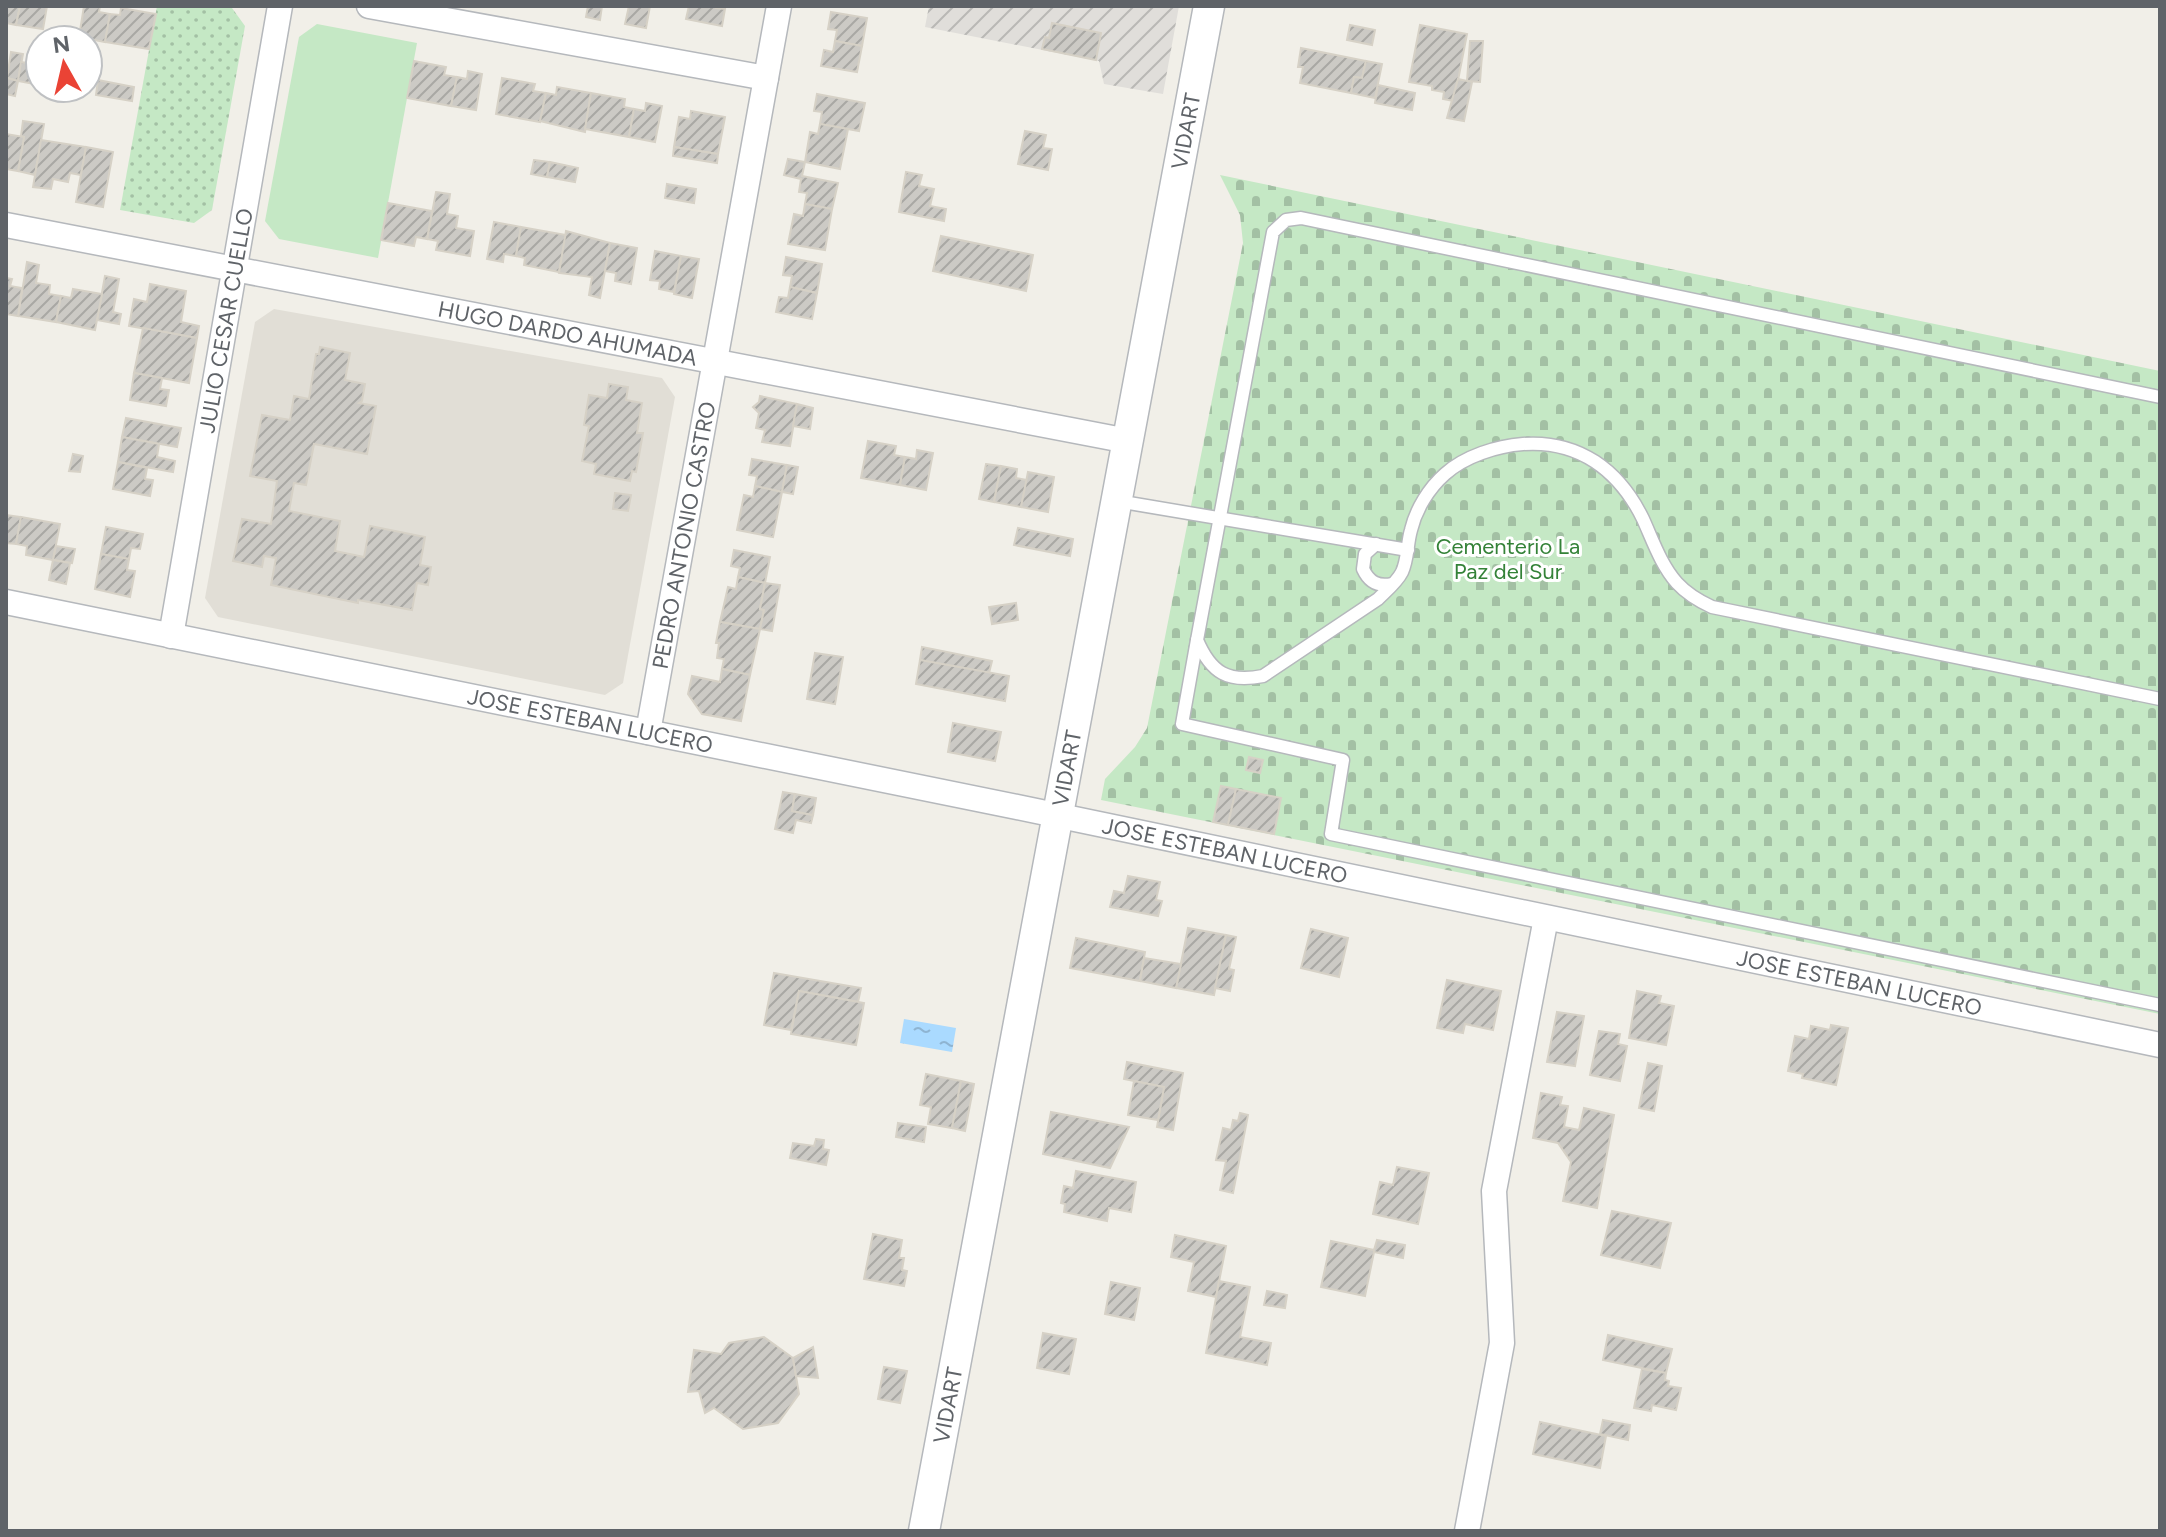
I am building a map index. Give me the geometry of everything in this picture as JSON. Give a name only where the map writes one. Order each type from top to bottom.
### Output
[{"type":"street","name":"JULIO CESAR CUELLO","points":[[171,636],[280,6]]},
{"type":"street","points":[[369,6],[766,78]]},
{"type":"street","name":"PEDRO ANTONIO CASTRO","points":[[648,732],[779,6]]},
{"type":"street","name":"VIDART","points":[[924,1531],[1209,6]]},
{"type":"street","name":"HUGO DARDO AHUMADA","points":[[6,225],[1128,441]]},
{"type":"street","name":"JOSE ESTEBAN LUCERO","points":[[6,602],[1058,815],[2160,1045]]},
{"type":"street","points":[[1467,1531],[1502,1343],[1494,1191],[1546,918]]},
{"type":"lane","points":[[2160,397],[1301,218],[1286,220],[1273,232],[1182,724],[1343,760],[1331,834],[2160,1005]]},
{"type":"lane","points":[[1197,640],[1215,669],[1227,676],[1243,680],[1263,676],[1378,599],[1392,584],[1401,574],[1418,510],[1429,491],[1446,473],[1489,451],[1543,442],[1571,448],[1613,476],[1641,515],[1671,575],[1694,599],[1712,607],[2160,699]]},
{"type":"lane","points":[[1117,501],[1408,550]]},
{"type":"lane","points":[[1376,544],[1365,554],[1363,569],[1377,585],[1392,584]]},
{"type":"shaded area","points":[[929,6],[1179,6],[1163,94],[1104,84],[1099,61],[925,27]]},
{"type":"shaded area","points":[[274,309],[662,378],[675,397],[623,683],[605,695],[218,617],[205,598],[255,322]]},
{"type":"green space","points":[[157,6],[232,8],[245,26],[212,210],[194,223],[120,210]]},
{"type":"green space","points":[[317,24],[417,43],[378,258],[279,239],[265,221],[299,37]]},
{"type":"green space","name":"Cementerio La Paz del Sur","points":[[1220,175],[2160,371],[2160,1014],[1101,800],[1105,779],[1135,747],[1147,728],[1243,243],[1240,215]]},
{"type":"water","points":[[904,1019],[956,1028],[952,1052],[900,1043]]},
{"type":"building","points":[[6,6],[20,6],[16,25],[6,23]]},
{"type":"building","points":[[20,6],[47,6],[44,24],[16,25]]},
{"type":"building","points":[[84,6],[100,6],[99,12],[110,14],[105,42],[104,24],[81,24]]},
{"type":"building","points":[[588,6],[602,6],[600,20],[586,17]]},
{"type":"building","points":[[629,6],[650,6],[646,28],[625,24]]},
{"type":"building","points":[[689,6],[725,9],[722,26],[686,19]]},
{"type":"building","points":[[121,8],[156,14],[149,49],[105,42],[110,14],[120,15]]},
{"type":"building","points":[[831,12],[867,18],[862,46],[835,41],[837,30],[828,29]]},
{"type":"building","points":[[1052,23],[1101,33],[1096,60],[1042,49],[1045,37],[1049,38]]},
{"type":"building","points":[[1350,25],[1375,30],[1372,45],[1347,40]]},
{"type":"building","points":[[1420,25],[1467,34],[1454,101],[1443,99],[1444,92],[1432,90],[1432,86],[1409,82]]},
{"type":"building","points":[[835,41],[862,46],[857,72],[821,66],[824,50],[833,52]]},
{"type":"building","points":[[1470,41],[1483,41],[1480,82],[1467,81]]},
{"type":"building","points":[[1301,48],[1366,61],[1362,78],[1354,77],[1351,93],[1300,83],[1303,67],[1298,67]]},
{"type":"building","points":[[11,52],[23,54],[18,81],[7,78]]},
{"type":"building","points":[[414,61],[446,67],[444,75],[457,77],[451,106],[407,98]]},
{"type":"building","points":[[1366,61],[1382,64],[1375,98],[1351,93],[1354,77],[1362,78]]},
{"type":"building","points":[[21,62],[24,62],[24,82],[18,81]]},
{"type":"building","points":[[468,71],[482,74],[476,110],[451,106],[457,77],[467,79]]},
{"type":"building","points":[[7,78],[18,81],[15,96],[6,94]]},
{"type":"building","points":[[502,78],[535,84],[533,91],[546,93],[540,122],[496,114]]},
{"type":"building","points":[[1458,79],[1472,82],[1464,121],[1447,118]]},
{"type":"building","points":[[104,81],[134,87],[132,101],[104,96]]},
{"type":"building","points":[[1378,85],[1415,93],[1412,110],[1375,103]]},
{"type":"building","points":[[557,87],[591,93],[585,132],[540,121],[546,93],[556,95]]},
{"type":"building","points":[[591,93],[625,99],[624,107],[634,109],[629,137],[585,129]]},
{"type":"building","points":[[817,94],[865,103],[859,131],[820,124],[822,112],[814,111]]},
{"type":"building","points":[[646,103],[662,106],[655,142],[629,137],[634,109],[645,111]]},
{"type":"building","points":[[691,111],[725,117],[718,154],[674,147],[679,117],[690,119]]},
{"type":"building","points":[[23,121],[44,124],[35,175],[18,171],[24,137],[21,136]]},
{"type":"building","points":[[820,124],[848,129],[840,169],[805,162],[810,132],[818,134]]},
{"type":"building","points":[[1025,131],[1046,135],[1043,148],[1052,149],[1048,170],[1018,164]]},
{"type":"building","points":[[6,134],[24,137],[18,171],[6,169]]},
{"type":"building","points":[[41,140],[86,147],[81,175],[70,173],[68,182],[53,179],[51,189],[33,187]]},
{"type":"building","points":[[86,147],[113,152],[103,207],[76,202]]},
{"type":"building","points":[[674,147],[718,154],[717,163],[673,156]]},
{"type":"building","points":[[788,159],[805,162],[802,176],[838,183],[832,209],[805,204],[807,193],[799,192],[801,179],[784,175]]},
{"type":"building","points":[[534,160],[550,162],[547,177],[531,174]]},
{"type":"building","points":[[550,162],[578,168],[575,182],[547,177]]},
{"type":"building","points":[[906,172],[922,175],[919,186],[934,189],[930,206],[946,209],[944,221],[899,212]]},
{"type":"building","points":[[667,184],[696,189],[694,203],[665,198]]},
{"type":"building","points":[[436,192],[450,194],[447,214],[458,216],[456,228],[474,231],[470,256],[436,250],[438,241],[427,239]]},
{"type":"building","points":[[388,203],[432,211],[427,239],[416,237],[414,246],[381,240]]},
{"type":"building","points":[[805,204],[832,209],[825,250],[788,244],[794,214],[803,216]]},
{"type":"building","points":[[494,222],[521,227],[516,256],[504,254],[503,262],[487,259]]},
{"type":"building","points":[[521,227],[566,235],[559,272],[524,265],[525,258],[516,256]]},
{"type":"building","points":[[566,231],[610,243],[600,298],[589,295],[592,277],[559,273]]},
{"type":"building","points":[[941,236],[1033,255],[1026,291],[933,271]]},
{"type":"building","points":[[610,243],[637,248],[631,284],[615,281],[616,273],[605,271]]},
{"type":"building","points":[[655,251],[681,256],[674,292],[659,289],[660,281],[650,280]]},
{"type":"building","points":[[681,256],[699,259],[692,298],[674,294]]},
{"type":"building","points":[[786,257],[822,264],[817,293],[790,287],[792,276],[783,275]]},
{"type":"building","points":[[27,262],[39,265],[36,283],[50,285],[49,294],[61,296],[56,322],[18,316]]},
{"type":"building","points":[[105,276],[119,279],[113,312],[121,314],[119,324],[97,320]]},
{"type":"building","points":[[6,278],[12,279],[10,286],[22,288],[18,316],[6,314]]},
{"type":"building","points":[[150,284],[186,291],[181,322],[199,326],[197,338],[129,326],[134,299],[147,302]]},
{"type":"building","points":[[790,287],[817,293],[812,319],[776,312],[779,297],[788,298]]},
{"type":"building","points":[[73,289],[102,294],[95,330],[56,322],[61,296],[71,298]]},
{"type":"building","points":[[143,328],[197,338],[189,383],[134,373]]},
{"type":"building","points":[[320,347],[350,353],[345,380],[365,384],[359,403],[376,406],[367,454],[314,444],[306,485],[294,483],[289,511],[340,521],[335,551],[364,557],[370,526],[425,537],[420,565],[431,567],[428,585],[417,583],[412,610],[358,600],[358,603],[271,585],[276,558],[264,556],[262,567],[233,561],[242,519],[271,524],[277,481],[250,476],[262,415],[290,420],[294,396],[309,399],[316,354],[319,354]]},
{"type":"building","points":[[134,373],[162,378],[160,389],[169,390],[166,406],[130,400]]},
{"type":"building","points":[[609,384],[628,387],[626,400],[642,403],[637,433],[643,433],[636,472],[632,471],[630,481],[594,474],[596,464],[582,461],[589,426],[584,425],[589,395],[607,398]]},
{"type":"building","points":[[760,396],[797,404],[790,446],[762,442],[765,430],[756,428],[759,413],[753,407]]},
{"type":"building","points":[[797,404],[813,408],[810,429],[793,426]]},
{"type":"building","points":[[126,418],[181,428],[177,447],[122,437]]},
{"type":"building","points":[[122,437],[159,444],[157,457],[175,461],[173,472],[118,462]]},
{"type":"building","points":[[868,441],[896,446],[894,455],[905,457],[900,485],[861,478]]},
{"type":"building","points":[[917,450],[933,453],[926,490],[900,485],[905,457],[916,459]]},
{"type":"building","points":[[73,454],[83,456],[80,472],[69,471]]},
{"type":"building","points":[[752,459],[787,465],[782,492],[755,486],[757,476],[749,475]]},
{"type":"building","points":[[118,462],[147,468],[145,479],[153,480],[150,496],[113,489]]},
{"type":"building","points":[[986,464],[1001,466],[994,502],[979,499]]},
{"type":"building","points":[[787,465],[798,467],[793,494],[782,492]]},
{"type":"building","points":[[1001,466],[1017,469],[1016,478],[1027,480],[1021,507],[994,502]]},
{"type":"building","points":[[1028,472],[1054,477],[1048,512],[1021,507]]},
{"type":"building","points":[[755,486],[782,492],[773,537],[737,530],[744,495],[753,497]]},
{"type":"building","points":[[615,493],[631,495],[628,511],[613,509]]},
{"type":"building","points":[[6,515],[21,517],[16,544],[6,543]]},
{"type":"building","points":[[21,517],[60,524],[53,560],[26,555],[27,546],[16,544]]},
{"type":"building","points":[[106,527],[143,534],[140,549],[131,548],[129,559],[101,554]]},
{"type":"building","points":[[1018,528],[1073,539],[1070,556],[1014,545]]},
{"type":"building","points":[[56,546],[75,549],[72,563],[53,560]]},
{"type":"building","points":[[734,550],[770,557],[765,583],[738,577],[740,568],[731,566]]},
{"type":"building","points":[[101,554],[129,559],[127,570],[135,571],[130,597],[95,589]]},
{"type":"building","points":[[53,560],[70,563],[66,584],[49,580]]},
{"type":"building","points":[[738,577],[765,583],[760,629],[720,622],[728,587],[736,589]]},
{"type":"building","points":[[765,583],[780,585],[772,631],[760,629]]},
{"type":"building","points":[[1016,603],[1018,620],[992,624],[989,607]]},
{"type":"building","points":[[720,622],[760,629],[750,675],[722,669],[724,659],[717,658],[719,643],[716,643]]},
{"type":"building","points":[[922,647],[992,661],[989,673],[920,660]]},
{"type":"building","points":[[815,653],[843,657],[835,704],[807,699]]},
{"type":"building","points":[[920,660],[1009,676],[1005,701],[916,684]]},
{"type":"building","points":[[722,669],[750,675],[741,721],[702,714],[688,694],[692,676],[720,682]]},
{"type":"building","points":[[953,723],[1001,732],[995,761],[948,752]]},
{"type":"building","points":[[1249,757],[1263,760],[1260,773],[1246,770]]},
{"type":"building","points":[[1221,786],[1236,789],[1228,825],[1213,822]]},
{"type":"building","points":[[1236,789],[1281,798],[1274,834],[1228,825]]},
{"type":"building","points":[[783,792],[795,794],[792,811],[813,815],[811,823],[796,820],[793,833],[775,829]]},
{"type":"building","points":[[795,794],[816,798],[813,815],[792,811]]},
{"type":"building","points":[[1128,876],[1160,882],[1156,900],[1162,901],[1158,916],[1110,907],[1114,891],[1124,893]]},
{"type":"building","points":[[1188,928],[1226,935],[1214,995],[1176,988]]},
{"type":"building","points":[[1311,929],[1348,938],[1339,977],[1301,968]]},
{"type":"building","points":[[1226,935],[1236,937],[1229,969],[1234,970],[1230,991],[1215,988]]},
{"type":"building","points":[[1076,938],[1145,952],[1140,981],[1070,968]]},
{"type":"building","points":[[1144,958],[1181,964],[1176,988],[1140,981]]},
{"type":"building","points":[[774,973],[861,988],[858,1002],[799,991],[791,1030],[764,1025]]},
{"type":"building","points":[[1447,980],[1501,991],[1493,1030],[1465,1024],[1463,1033],[1437,1028]]},
{"type":"building","points":[[799,991],[864,1003],[856,1045],[791,1034]]},
{"type":"building","points":[[1637,991],[1661,996],[1659,1003],[1674,1006],[1666,1045],[1629,1038]]},
{"type":"building","points":[[1557,1012],[1584,1016],[1575,1066],[1547,1062]]},
{"type":"building","points":[[1831,1025],[1848,1028],[1836,1085],[1802,1078],[1803,1074],[1788,1071],[1795,1036],[1809,1039],[1811,1026],[1830,1030]]},
{"type":"building","points":[[1599,1031],[1620,1034],[1618,1044],[1627,1046],[1620,1081],[1590,1075]]},
{"type":"building","points":[[1127,1062],[1183,1073],[1173,1130],[1157,1127],[1164,1087],[1124,1079]]},
{"type":"building","points":[[1648,1063],[1662,1066],[1654,1111],[1639,1108]]},
{"type":"building","points":[[926,1074],[961,1081],[952,1128],[928,1124],[931,1107],[920,1105]]},
{"type":"building","points":[[961,1081],[974,1084],[965,1131],[952,1128]]},
{"type":"building","points":[[1134,1081],[1164,1087],[1158,1120],[1128,1115]]},
{"type":"building","points":[[1541,1093],[1562,1097],[1560,1105],[1568,1106],[1564,1127],[1579,1130],[1584,1108],[1614,1115],[1597,1208],[1563,1201],[1571,1162],[1558,1143],[1533,1138]]},
{"type":"building","points":[[1051,1112],[1129,1127],[1110,1168],[1043,1154]]},
{"type":"building","points":[[1240,1113],[1248,1115],[1233,1193],[1220,1190],[1226,1161],[1216,1160],[1223,1128],[1231,1130],[1233,1120],[1238,1121]]},
{"type":"building","points":[[898,1123],[926,1127],[924,1142],[896,1137]]},
{"type":"building","points":[[816,1139],[824,1140],[823,1149],[829,1150],[826,1165],[790,1158],[793,1143],[814,1146]]},
{"type":"building","points":[[1397,1167],[1429,1173],[1418,1224],[1373,1214],[1380,1182],[1393,1185]]},
{"type":"building","points":[[1076,1171],[1136,1182],[1131,1212],[1109,1208],[1107,1221],[1064,1212],[1065,1204],[1061,1203],[1064,1186],[1073,1188]]},
{"type":"building","points":[[1612,1211],[1671,1223],[1660,1268],[1601,1255]]},
{"type":"building","points":[[873,1234],[902,1240],[899,1258],[904,1258],[902,1270],[907,1271],[904,1286],[864,1279]]},
{"type":"building","points":[[1175,1235],[1226,1246],[1216,1297],[1188,1291],[1194,1262],[1171,1257]]},
{"type":"building","points":[[1377,1240],[1405,1245],[1403,1258],[1374,1252],[1365,1296],[1321,1287],[1331,1241],[1374,1250]]},
{"type":"building","points":[[1219,1281],[1250,1287],[1240,1337],[1271,1343],[1267,1365],[1206,1353]]},
{"type":"building","points":[[1111,1282],[1140,1288],[1134,1320],[1105,1314]]},
{"type":"building","points":[[1267,1291],[1287,1295],[1285,1308],[1264,1305]]},
{"type":"building","points":[[1043,1333],[1076,1339],[1069,1374],[1037,1368]]},
{"type":"building","points":[[1608,1335],[1672,1349],[1666,1373],[1603,1360]]},
{"type":"building","points":[[764,1337],[793,1358],[799,1394],[778,1423],[743,1429],[714,1408],[705,1413],[699,1391],[688,1392],[694,1350],[721,1354],[729,1343]]},
{"type":"building","points":[[813,1347],[818,1378],[796,1376],[793,1358]]},
{"type":"building","points":[[884,1367],[907,1371],[900,1403],[878,1399]]},
{"type":"building","points":[[1642,1369],[1666,1373],[1668,1386],[1681,1388],[1676,1410],[1652,1405],[1651,1411],[1634,1408]]},
{"type":"building","points":[[1603,1420],[1630,1425],[1628,1440],[1600,1434]]},
{"type":"building","points":[[1540,1422],[1606,1436],[1600,1468],[1533,1454]]}]
